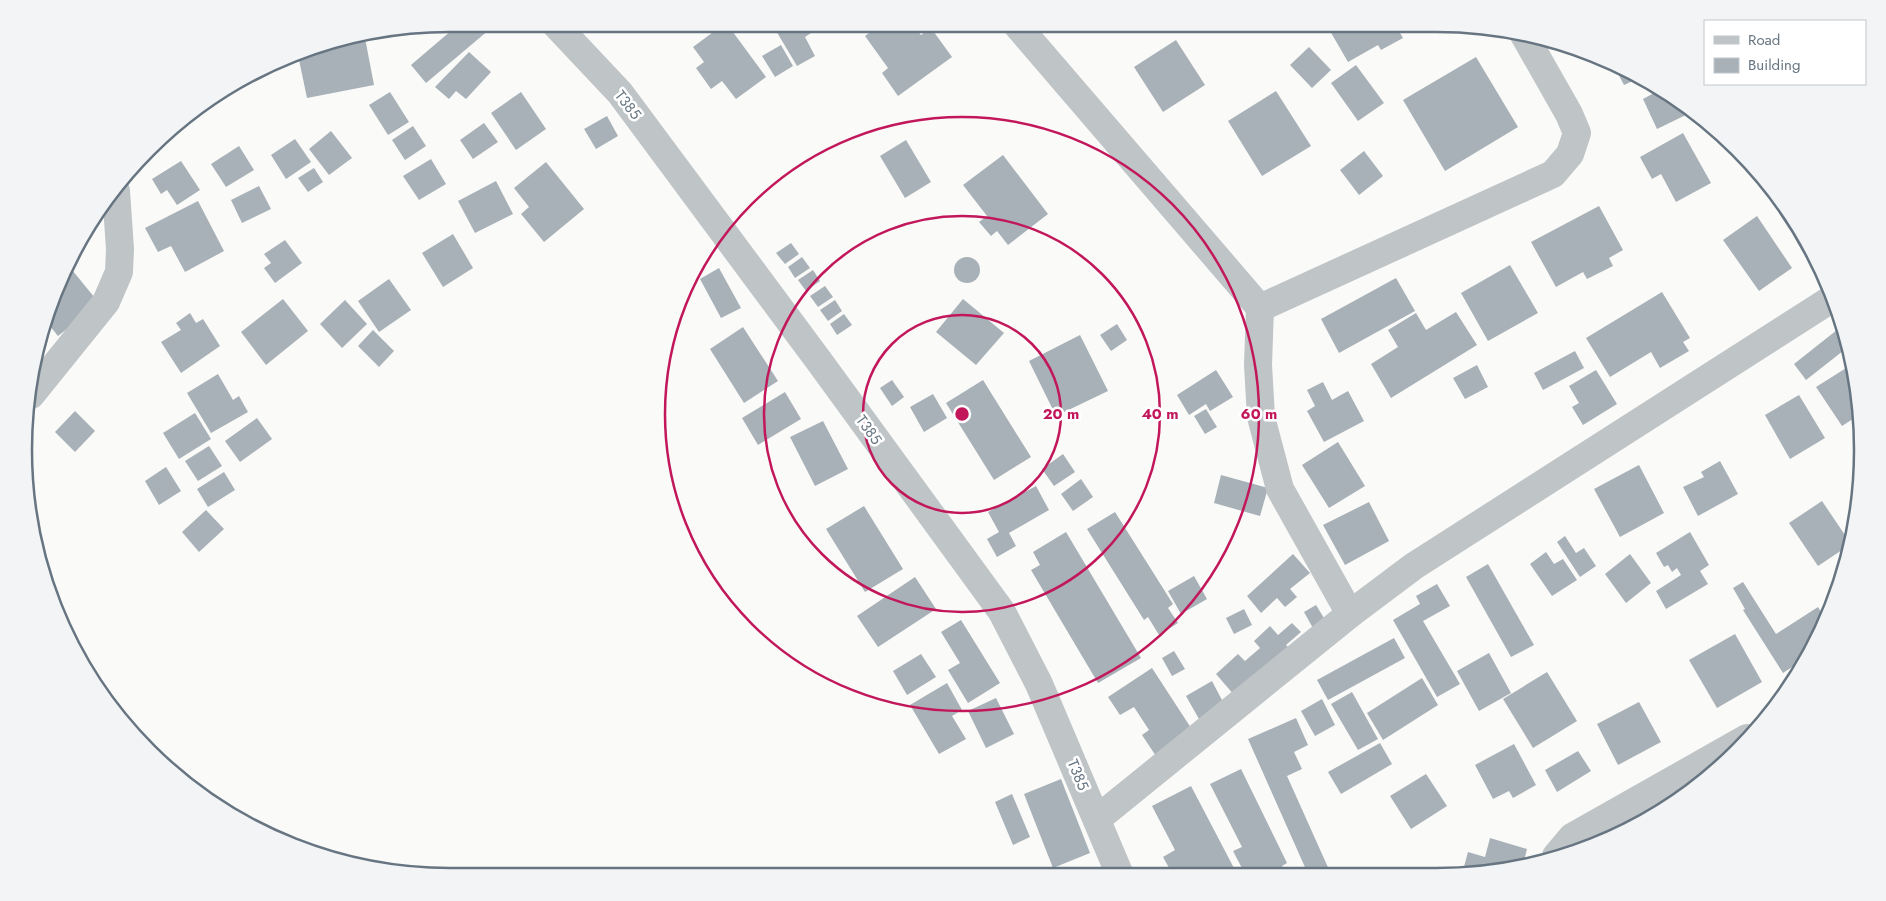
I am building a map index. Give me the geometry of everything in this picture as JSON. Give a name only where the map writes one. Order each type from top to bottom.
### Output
[{"type":"street","name":"T385","points":[[563,32],[620,93],[1002,612],[1038,684],[1117,868]]},
{"type":"street","points":[[1023,32],[1260,308],[1258,365],[1261,417],[1280,489],[1350,614]]},
{"type":"street","points":[[1260,308],[1553,174],[1570,154],[1577,133],[1569,114],[1529,44]]},
{"type":"street","points":[[38,387],[106,302],[120,272],[117,199]]},
{"type":"street","points":[[1097,819],[1350,614],[1414,566],[1826,303]]},
{"type":"street","points":[[1562,848],[1572,837],[1728,749]]},
{"type":"building","points":[[450,32],[487,32],[426,83],[411,65]]},
{"type":"building","points":[[713,32],[733,32],[766,77],[736,99],[722,81],[711,89],[696,68],[704,62],[693,47]]},
{"type":"building","points":[[777,32],[810,32],[805,37],[815,56],[797,66]]},
{"type":"building","points":[[870,32],[919,32],[921,35],[925,32],[934,32],[952,57],[898,96],[882,73],[888,68],[865,36]]},
{"type":"building","points":[[1331,32],[1400,32],[1403,38],[1381,50],[1378,45],[1348,62]]},
{"type":"building","points":[[1176,40],[1205,85],[1163,112],[1134,67]]},
{"type":"building","points":[[366,42],[374,85],[307,98],[299,61],[342,47]]},
{"type":"building","points":[[781,45],[793,66],[775,77],[762,56]]},
{"type":"building","points":[[1309,47],[1331,70],[1312,88],[1290,65]]},
{"type":"building","points":[[469,52],[491,72],[466,99],[456,91],[449,99],[435,87]]},
{"type":"building","points":[[1476,57],[1518,127],[1445,171],[1403,100]]},
{"type":"building","points":[[1356,65],[1384,103],[1358,121],[1331,83]]},
{"type":"building","points":[[1619,76],[1631,82],[1624,85]]},
{"type":"building","points":[[1276,91],[1311,146],[1262,176],[1228,121]]},
{"type":"building","points":[[390,92],[409,122],[388,135],[369,105]]},
{"type":"building","points":[[521,92],[546,129],[516,150],[491,113]]},
{"type":"building","points":[[1653,94],[1685,115],[1657,129],[1643,99]]},
{"type":"building","points":[[607,116],[618,136],[596,149],[584,129]]},
{"type":"building","points":[[484,123],[498,142],[473,159],[460,140]]},
{"type":"building","points":[[413,126],[426,146],[405,160],[392,140]]},
{"type":"building","points":[[331,131],[352,158],[329,175],[309,149]]},
{"type":"building","points":[[1683,133],[1711,183],[1676,202],[1661,174],[1652,179],[1640,157]]},
{"type":"building","points":[[295,139],[311,162],[286,179],[271,155]]},
{"type":"building","points":[[906,140],[931,182],[905,198],[880,156]]},
{"type":"building","points":[[239,146],[254,170],[226,187],[211,164]]},
{"type":"building","points":[[1364,151],[1383,176],[1359,195],[1340,170]]},
{"type":"building","points":[[1003,155],[1048,214],[1008,245],[997,231],[991,236],[979,222],[987,216],[963,185]]},
{"type":"building","points":[[431,159],[446,184],[419,200],[403,176]]},
{"type":"building","points":[[181,161],[200,190],[177,205],[167,190],[161,194],[152,179]]},
{"type":"building","points":[[546,162],[584,209],[544,242],[521,214],[529,207],[514,188]]},
{"type":"building","points":[[314,168],[323,182],[308,192],[298,178]]},
{"type":"building","points":[[496,181],[513,214],[475,233],[458,201]]},
{"type":"building","points":[[259,186],[271,209],[242,223],[231,200]]},
{"type":"building","points":[[198,201],[224,251],[185,272],[171,246],[158,252],[145,228]]},
{"type":"building","points":[[1599,206],[1623,250],[1609,258],[1613,266],[1587,279],[1583,272],[1556,287],[1531,242]]},
{"type":"building","points":[[1757,216],[1792,268],[1759,291],[1723,240]]},
{"type":"building","points":[[453,234],[473,268],[443,287],[422,253]]},
{"type":"building","points":[[285,240],[302,263],[275,283],[264,268],[271,263],[264,254]]},
{"type":"building","points":[[791,243],[799,254],[785,264],[776,253]]},
{"type":"building","points":[[802,257],[810,268],[795,278],[788,267]]},
{"type":"building","points":[[967,257],[976,261],[980,270],[976,279],[967,283],[958,279],[954,270],[958,261]]},
{"type":"building","points":[[1510,265],[1538,313],[1488,341],[1461,293]]},
{"type":"building","points":[[719,268],[741,308],[721,318],[700,279]]},
{"type":"building","points":[[813,270],[820,281],[806,291],[798,280]]},
{"type":"building","points":[[73,272],[99,303],[58,336],[51,328],[64,291]]},
{"type":"building","points":[[1396,278],[1415,311],[1339,353],[1321,319]]},
{"type":"building","points":[[389,279],[411,310],[379,332],[358,301]]},
{"type":"building","points":[[825,286],[833,297],[818,307],[810,296]]},
{"type":"building","points":[[1662,292],[1690,338],[1683,342],[1689,351],[1660,368],[1651,352],[1610,377],[1586,338]]},
{"type":"building","points":[[283,299],[308,331],[266,365],[241,332]]},
{"type":"building","points":[[963,299],[1004,333],[976,365],[936,332]]},
{"type":"building","points":[[345,300],[367,324],[342,348],[320,324]]},
{"type":"building","points":[[835,300],[842,311],[828,321],[820,310]]},
{"type":"building","points":[[1456,312],[1477,345],[1391,398],[1371,364],[1398,347],[1388,330],[1416,313],[1426,330]]},
{"type":"building","points":[[190,313],[196,323],[203,319],[220,346],[181,373],[161,342],[181,330],[176,323]]},
{"type":"building","points":[[844,314],[852,325],[837,335],[830,324]]},
{"type":"building","points":[[1117,324],[1127,340],[1111,351],[1100,335]]},
{"type":"building","points":[[743,327],[778,381],[744,403],[710,349]]},
{"type":"building","points":[[373,330],[394,351],[379,367],[358,346]]},
{"type":"building","points":[[1836,331],[1841,352],[1806,380],[1794,364]]},
{"type":"building","points":[[1080,335],[1108,391],[1056,416],[1029,361]]},
{"type":"building","points":[[1575,351],[1584,368],[1543,390],[1534,373]]},
{"type":"building","points":[[1477,365],[1488,387],[1465,399],[1453,378]]},
{"type":"building","points":[[1845,369],[1853,419],[1842,426],[1816,387]]},
{"type":"building","points":[[1216,370],[1233,397],[1210,411],[1206,404],[1189,415],[1177,395]]},
{"type":"building","points":[[1596,370],[1617,404],[1583,425],[1572,407],[1579,403],[1569,386]]},
{"type":"building","points":[[218,374],[233,400],[239,396],[248,412],[211,433],[187,393]]},
{"type":"building","points":[[892,380],[904,397],[892,406],[880,388]]},
{"type":"building","points":[[983,380],[1031,457],[994,480],[946,403]]},
{"type":"building","points":[[1323,382],[1332,400],[1348,391],[1364,421],[1324,442],[1307,411],[1315,406],[1307,390]]},
{"type":"building","points":[[785,392],[801,419],[758,445],[742,418]]},
{"type":"building","points":[[933,394],[947,418],[924,432],[910,407]]},
{"type":"building","points":[[1799,395],[1825,438],[1790,459],[1765,415]]},
{"type":"building","points":[[1206,409],[1217,427],[1205,434],[1194,416]]},
{"type":"building","points":[[75,411],[95,431],[75,452],[55,432]]},
{"type":"building","points":[[195,413],[211,439],[179,459],[163,433]]},
{"type":"building","points":[[257,418],[272,439],[240,462],[225,441]]},
{"type":"building","points":[[823,421],[848,469],[815,486],[790,437]]},
{"type":"building","points":[[1338,442],[1365,486],[1329,508],[1302,465]]},
{"type":"building","points":[[209,446],[222,466],[198,481],[185,461]]},
{"type":"building","points":[[1063,454],[1075,472],[1054,486],[1042,469]]},
{"type":"building","points":[[1720,461],[1738,494],[1698,516],[1683,487],[1704,477],[1701,472]]},
{"type":"building","points":[[1639,465],[1664,513],[1620,537],[1594,489]]},
{"type":"building","points":[[166,467],[181,491],[159,505],[145,481]]},
{"type":"building","points":[[224,472],[235,490],[208,507],[197,489]]},
{"type":"building","points":[[1221,475],[1268,488],[1260,516],[1214,503]]},
{"type":"building","points":[[1081,479],[1093,497],[1073,511],[1061,494]]},
{"type":"building","points":[[1036,486],[1049,510],[1009,533],[1016,546],[997,557],[987,539],[999,532],[988,512]]},
{"type":"building","points":[[1822,501],[1844,534],[1841,551],[1818,566],[1789,523]]},
{"type":"building","points":[[1369,502],[1389,541],[1345,565],[1323,525]]},
{"type":"building","points":[[864,506],[903,569],[865,592],[826,529]]},
{"type":"building","points":[[206,510],[224,529],[199,552],[182,532]]},
{"type":"building","points":[[1115,512],[1173,604],[1168,608],[1178,623],[1159,635],[1148,617],[1144,620],[1087,529]]},
{"type":"building","points":[[1066,532],[1141,658],[1098,683],[1031,570],[1040,565],[1033,552]]},
{"type":"building","points":[[1690,532],[1709,565],[1700,571],[1708,584],[1666,609],[1656,591],[1681,575],[1677,568],[1672,572],[1668,565],[1664,567],[1656,553]]},
{"type":"building","points":[[1565,536],[1576,553],[1584,548],[1596,566],[1580,577],[1557,542]]},
{"type":"building","points":[[1546,552],[1554,564],[1563,559],[1577,580],[1552,596],[1530,564]]},
{"type":"building","points":[[1293,554],[1310,573],[1290,589],[1297,597],[1285,607],[1277,598],[1261,613],[1247,596]]},
{"type":"building","points":[[1630,554],[1651,583],[1626,603],[1605,574]]},
{"type":"building","points":[[1488,564],[1534,645],[1511,657],[1466,577]]},
{"type":"building","points":[[1194,576],[1207,599],[1181,614],[1168,591]]},
{"type":"building","points":[[915,577],[936,609],[878,647],[857,616]]},
{"type":"building","points":[[1743,582],[1776,634],[1818,607],[1821,612],[1792,667],[1783,673],[1743,610],[1745,609],[1733,588]]},
{"type":"building","points":[[1437,584],[1450,606],[1423,621],[1460,684],[1437,697],[1393,620],[1420,604],[1416,596]]},
{"type":"building","points":[[1316,605],[1327,623],[1314,630],[1304,612]]},
{"type":"building","points":[[1244,609],[1252,625],[1234,634],[1226,618]]},
{"type":"building","points":[[961,620],[1000,683],[968,703],[948,670],[960,663],[941,632]]},
{"type":"building","points":[[1292,623],[1301,632],[1286,645],[1289,648],[1235,696],[1216,674],[1238,654],[1245,661],[1260,648],[1254,641],[1270,626],[1278,635]]},
{"type":"building","points":[[1735,634],[1762,682],[1717,708],[1689,660]]},
{"type":"building","points":[[1394,638],[1405,658],[1328,700],[1317,680]]},
{"type":"building","points":[[1174,651],[1185,669],[1172,676],[1162,658]]},
{"type":"building","points":[[1489,653],[1511,693],[1479,711],[1457,671]]},
{"type":"building","points":[[921,654],[936,677],[907,695],[893,671]]},
{"type":"building","points":[[1152,668],[1193,731],[1156,756],[1142,735],[1149,730],[1134,707],[1120,715],[1108,697]]},
{"type":"building","points":[[1547,672],[1577,721],[1533,748],[1503,699]]},
{"type":"building","points":[[1422,678],[1438,705],[1383,740],[1367,713]]},
{"type":"building","points":[[1212,681],[1224,704],[1199,719],[1186,696]]},
{"type":"building","points":[[947,683],[962,710],[952,716],[966,739],[939,754],[910,705]]},
{"type":"building","points":[[1352,692],[1378,739],[1358,750],[1331,704]]},
{"type":"building","points":[[996,698],[1014,734],[986,748],[968,711]]},
{"type":"building","points":[[1322,699],[1335,725],[1315,736],[1301,711]]},
{"type":"building","points":[[1639,702],[1661,742],[1618,765],[1597,724]]},
{"type":"building","points":[[1296,718],[1308,745],[1294,752],[1302,769],[1287,776],[1328,868],[1305,868],[1248,739]]},
{"type":"building","points":[[1380,743],[1392,764],[1341,794],[1328,772]]},
{"type":"building","points":[[1514,744],[1536,785],[1513,798],[1509,791],[1493,799],[1475,765]]},
{"type":"building","points":[[1578,751],[1591,771],[1557,792],[1545,770]]},
{"type":"building","points":[[1241,769],[1287,863],[1282,866],[1283,868],[1242,868],[1233,851],[1242,847],[1210,784]]},
{"type":"building","points":[[1426,774],[1447,806],[1411,829],[1390,796]]},
{"type":"building","points":[[1061,779],[1090,853],[1053,868],[1024,794]]},
{"type":"building","points":[[1191,786],[1234,868],[1169,868],[1163,857],[1175,850],[1152,806]]},
{"type":"building","points":[[1012,794],[1030,837],[1013,845],[995,802]]},
{"type":"building","points":[[1490,838],[1527,849],[1525,858],[1464,868],[1468,852],[1485,857]]}]
